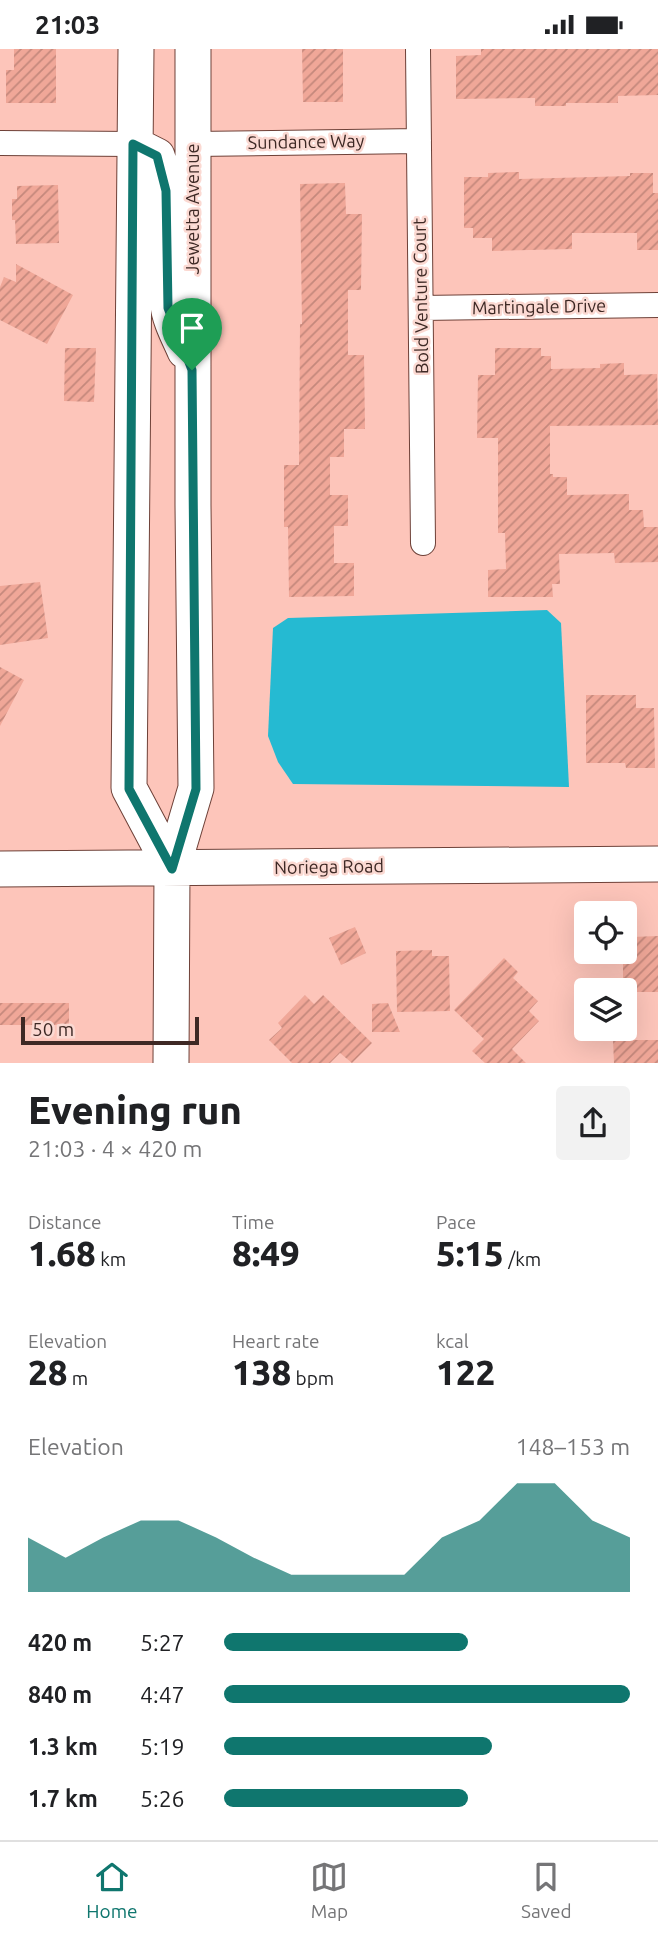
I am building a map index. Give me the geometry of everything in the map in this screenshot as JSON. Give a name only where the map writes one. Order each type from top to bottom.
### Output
[{"type":"street","name":"Jewetta Avenue","points":[[136,49],[133,144],[129,789],[172,869]]},
{"type":"street","points":[[169,49],[170,98],[173,111],[178,124],[192,144]]},
{"type":"street","name":"Jewetta Avenue","points":[[172,1063],[172,869],[196,789],[192,370],[193,49]]},
{"type":"street","name":"Bold Venture Court","points":[[418,49],[423,543]]},
{"type":"street","name":"Sundance Way","points":[[192,144],[419,141]]},
{"type":"street","points":[[0,143],[133,144],[157,156],[166,191],[168,308],[192,370]]},
{"type":"street","name":"Martingale Drive","points":[[421,308],[658,305]]},
{"type":"street","name":"Noriega Road","points":[[0,869],[658,864]]},
{"type":"water","points":[[547,610],[561,623],[569,787],[293,784],[278,762],[268,736],[273,628],[288,618]]},
{"type":"building","points":[[14,49],[56,49],[56,103],[6,103],[6,70],[14,70]]},
{"type":"building","points":[[302,49],[343,49],[343,102],[303,102]]},
{"type":"building","points":[[481,49],[658,49],[658,95],[618,96],[618,103],[566,103],[566,106],[535,106],[535,98],[456,99],[456,56],[481,55]]},
{"type":"building","points":[[519,172],[519,179],[653,173],[653,193],[658,193],[658,250],[637,250],[637,233],[572,233],[572,249],[492,251],[492,238],[473,238],[473,228],[464,228],[464,177],[488,177],[488,173]]},
{"type":"building","points":[[345,183],[346,214],[362,214],[361,290],[348,290],[348,355],[364,355],[365,429],[344,429],[344,457],[330,457],[330,495],[348,495],[348,526],[334,526],[334,563],[354,563],[354,596],[289,597],[288,527],[284,527],[284,465],[299,465],[302,324],[300,184]]},
{"type":"building","points":[[58,185],[59,243],[16,244],[12,199],[17,199],[17,186]]},
{"type":"building","points":[[16,264],[73,295],[47,344],[0,320],[0,287],[4,277],[16,282]]},
{"type":"building","points":[[65,348],[96,348],[94,402],[64,401]]},
{"type":"building","points":[[495,348],[541,348],[541,356],[551,356],[551,369],[600,368],[600,364],[624,363],[624,375],[657,374],[658,425],[550,426],[550,474],[553,474],[553,477],[567,477],[567,495],[629,494],[629,510],[643,510],[644,527],[658,527],[658,562],[615,563],[614,553],[559,554],[560,584],[552,584],[553,597],[488,597],[488,570],[506,569],[505,533],[498,533],[498,438],[477,438],[478,375],[495,375]]},
{"type":"building","points":[[40,582],[48,638],[0,645],[0,586]]},
{"type":"building","points":[[0,667],[24,680],[0,726]]},
{"type":"building","points":[[586,695],[636,695],[636,708],[654,708],[655,768],[626,768],[625,763],[586,763]]},
{"type":"building","points":[[355,927],[366,953],[341,965],[329,938]]},
{"type":"building","points":[[658,936],[658,992],[637,992],[637,978],[623,978],[623,964],[637,964],[637,937]]},
{"type":"building","points":[[432,950],[432,956],[449,956],[450,1011],[397,1012],[396,951]]},
{"type":"building","points":[[504,958],[518,972],[513,978],[538,1001],[529,1011],[539,1021],[512,1049],[526,1063],[485,1063],[472,1051],[484,1039],[454,1010]]},
{"type":"building","points":[[305,995],[314,1004],[323,995],[372,1043],[352,1063],[340,1053],[330,1063],[292,1063],[269,1040],[282,1028],[278,1023]]},
{"type":"building","points":[[0,1003],[69,1003],[69,1025],[0,1025]]},
{"type":"building","points":[[388,1003],[400,1032],[372,1032],[372,1004]]},
{"type":"building","points":[[658,1040],[658,1063],[614,1063],[613,1041]]},
{"type":"route","points":[[133,144],[157,156],[161,167],[166,191],[168,308],[192,370],[196,789],[172,869],[129,789],[133,144]]}]
